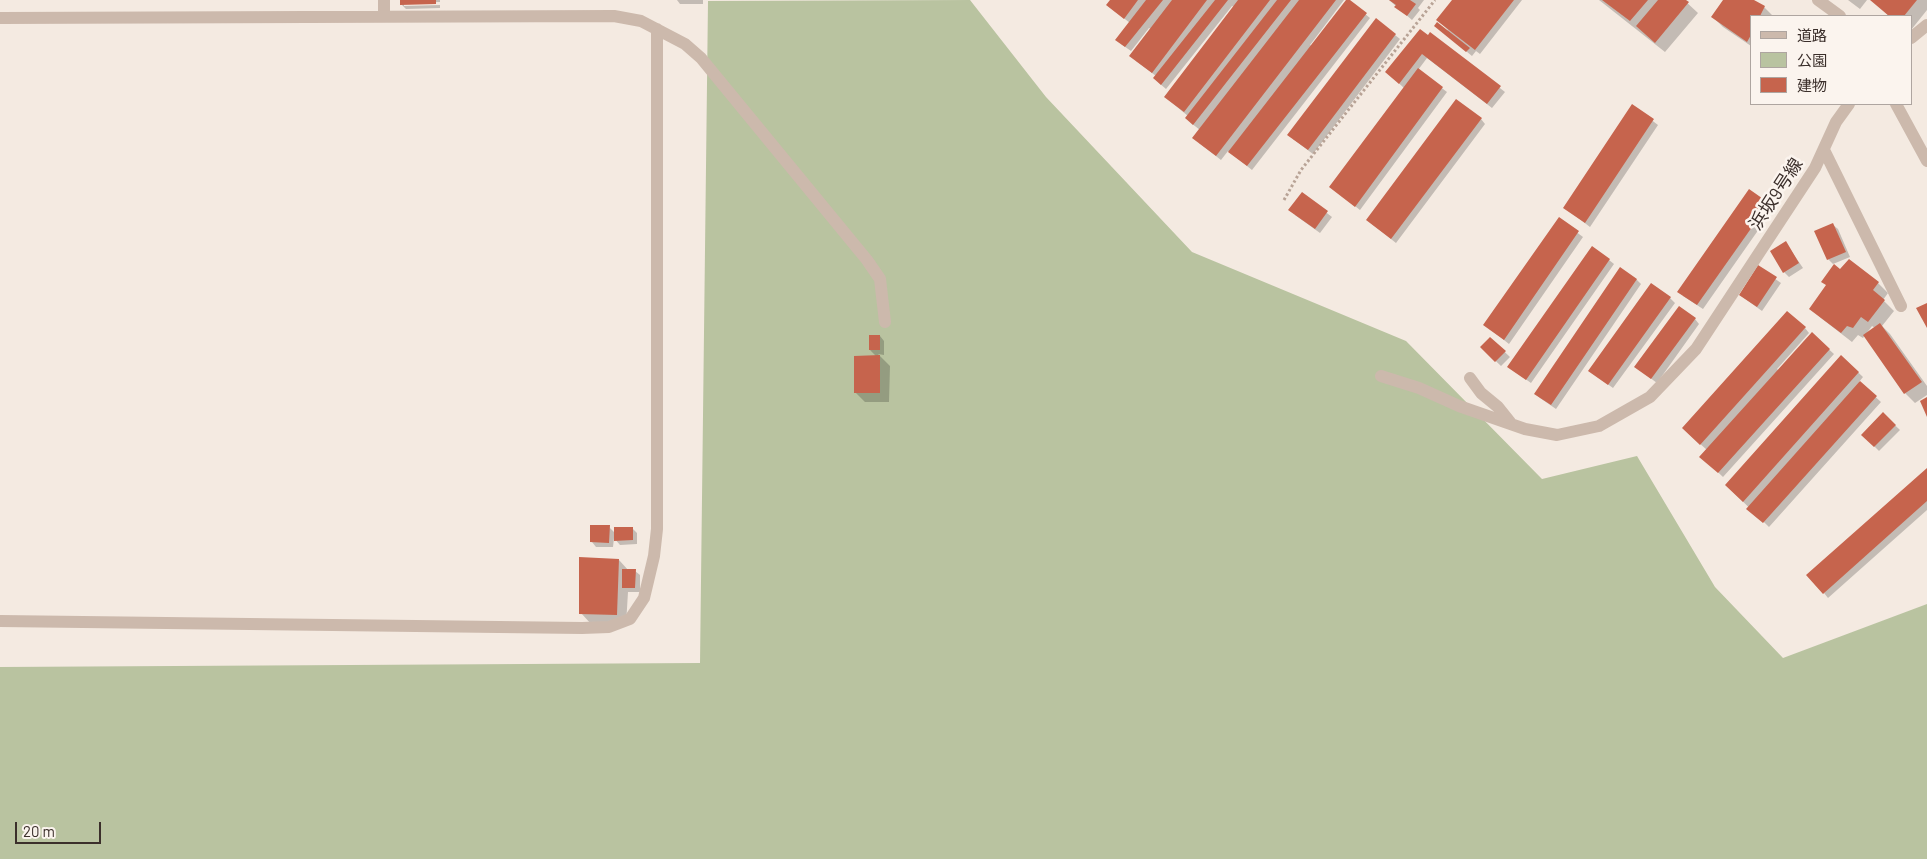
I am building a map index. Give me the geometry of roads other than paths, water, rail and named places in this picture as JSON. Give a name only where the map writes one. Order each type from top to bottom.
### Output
[{"type":"street","points":[[384,0],[384,16]]},
{"type":"street","points":[[1818,0],[1839,15]]},
{"type":"street","points":[[0,18],[614,16],[641,21],[685,44],[713,71],[867,260],[880,279],[885,322]]},
{"type":"street","points":[[1912,37],[1927,25]]},
{"type":"street","points":[[0,621],[582,628],[609,626],[630,619],[644,598],[654,556],[657,529],[657,29]]},
{"type":"street","name":"浜坂9号線","points":[[1381,376],[1420,388],[1459,406],[1511,422],[1525,429],[1557,435],[1599,426],[1650,397],[1696,349],[1815,168],[1836,122],[1848,105]]},
{"type":"street","points":[[1897,105],[1927,161]]},
{"type":"street","points":[[1824,150],[1901,306]]},
{"type":"street","points":[[1470,378],[1481,393],[1511,422]]}]
